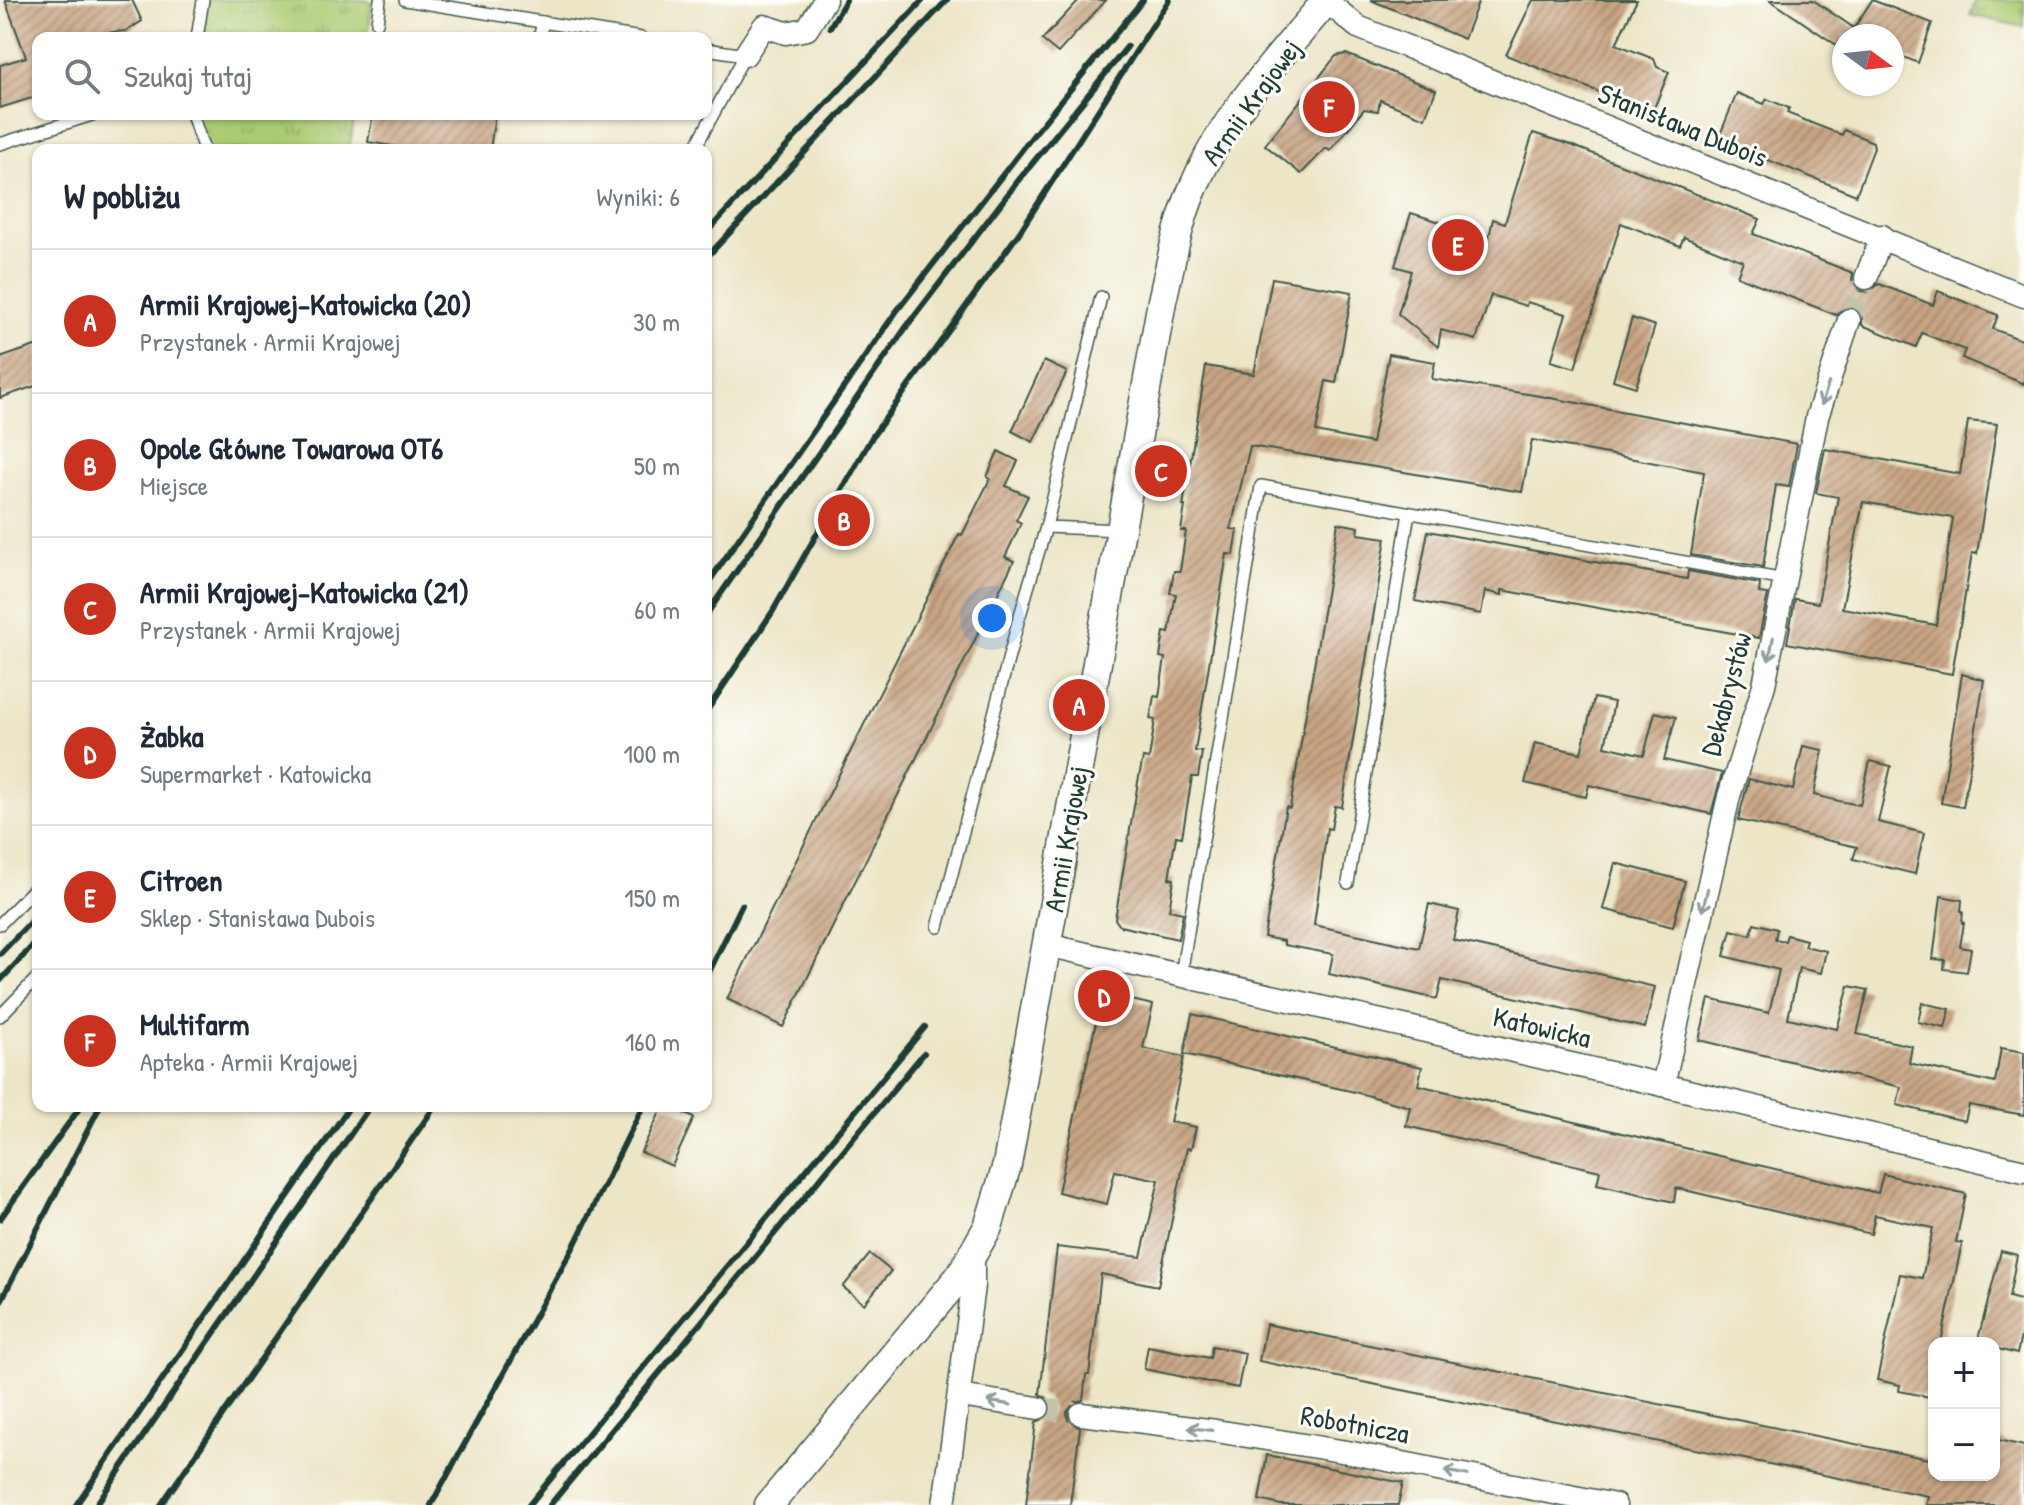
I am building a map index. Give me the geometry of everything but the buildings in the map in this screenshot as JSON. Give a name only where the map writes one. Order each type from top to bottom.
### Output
[{"type":"street","points":[[745,55],[764,26],[786,33],[807,29],[825,0]]},
{"type":"street","name":"Armii Krajowej","points":[[769,1505],[940,1301],[973,1257],[988,1227],[1007,1165],[1162,301],[1180,227],[1194,186],[1211,151],[1308,14],[1326,0]]},
{"type":"street","name":"Stanisława Dubois","points":[[1326,0],[1358,27],[1882,236],[2024,296]]},
{"type":"street","points":[[1866,278],[1882,236]]},
{"type":"street","name":"Dekabrystów","points":[[1663,1085],[1729,796],[1764,685],[1817,417],[1849,320]]},
{"type":"street","name":"Katowicka","points":[[1047,945],[1663,1085],[2024,1171]]},
{"type":"street","points":[[944,1505],[973,1286],[973,1257]]},
{"type":"street","points":[[960,1396],[1038,1408]]},
{"type":"street","name":"Robotnicza","points":[[1081,1414],[1347,1452],[1615,1505]]},
{"type":"lane","points":[[198,32],[203,0]]},
{"type":"lane","points":[[377,23],[380,0]]},
{"type":"lane","points":[[405,0],[604,32]]},
{"type":"lane","points":[[540,32],[543,22]]},
{"type":"lane","points":[[712,50],[745,55],[712,116]]},
{"type":"lane","points":[[0,144],[76,120]]},
{"type":"lane","points":[[194,120],[202,144]]},
{"type":"lane","points":[[697,144],[710,120]]},
{"type":"lane","points":[[938,927],[1046,527],[1101,297]]},
{"type":"lane","points":[[1181,975],[1261,486],[1785,580]]},
{"type":"lane","points":[[1348,883],[1409,513]]},
{"type":"lane","points":[[1046,527],[1122,530]]},
{"type":"lane","points":[[0,924],[32,891]]},
{"type":"lane","points":[[0,1016],[32,983]]},
{"type":"green space","points":[[203,0],[372,2],[369,32],[198,32]]},
{"type":"green space","points":[[1976,0],[2024,0],[2024,27],[1970,15]]},
{"type":"green space","points":[[194,120],[354,120],[350,144],[202,144]]},
{"type":"tunnel","points":[[1849,320],[1866,278]]},
{"type":"tunnel","points":[[1038,1408],[1081,1414]]},
{"type":"railway","points":[[830,27],[846,0]]},
{"type":"railway","points":[[712,227],[923,0]]},
{"type":"railway","points":[[712,252],[947,0]]},
{"type":"railway","points":[[712,577],[896,312],[1143,0]]},
{"type":"railway","points":[[712,703],[773,611],[872,437],[1019,233],[1169,0]]},
{"type":"railway","points":[[712,606],[907,326],[1018,181],[1127,47]]},
{"type":"railway","points":[[712,966],[742,905]]},
{"type":"railway","points":[[0,954],[32,920]]},
{"type":"railway","points":[[0,981],[32,946]]},
{"type":"railway","points":[[529,1505],[925,1027]]},
{"type":"railway","points":[[550,1505],[924,1053]]},
{"type":"railway","points":[[0,1219],[77,1112]]},
{"type":"railway","points":[[0,1303],[97,1112]]},
{"type":"railway","points":[[76,1505],[346,1112]]},
{"type":"railway","points":[[96,1505],[366,1112]]},
{"type":"railway","points":[[161,1505],[431,1112]]},
{"type":"railway","points":[[431,1505],[575,1244],[640,1112]]},
{"type":"place","name":"Multifarm","points":[[1329,107]]},
{"type":"place","name":"Citroen","points":[[1458,245]]},
{"type":"place","name":"Armii Krajowej-Katowicka (21)","points":[[1161,471]]},
{"type":"place","name":"Opole Główne Towarowa OT6","points":[[844,520]]},
{"type":"place","name":"Armii Krajowej-Katowicka (20)","points":[[1079,705]]},
{"type":"place","name":"Żabka","points":[[1104,996]]}]
